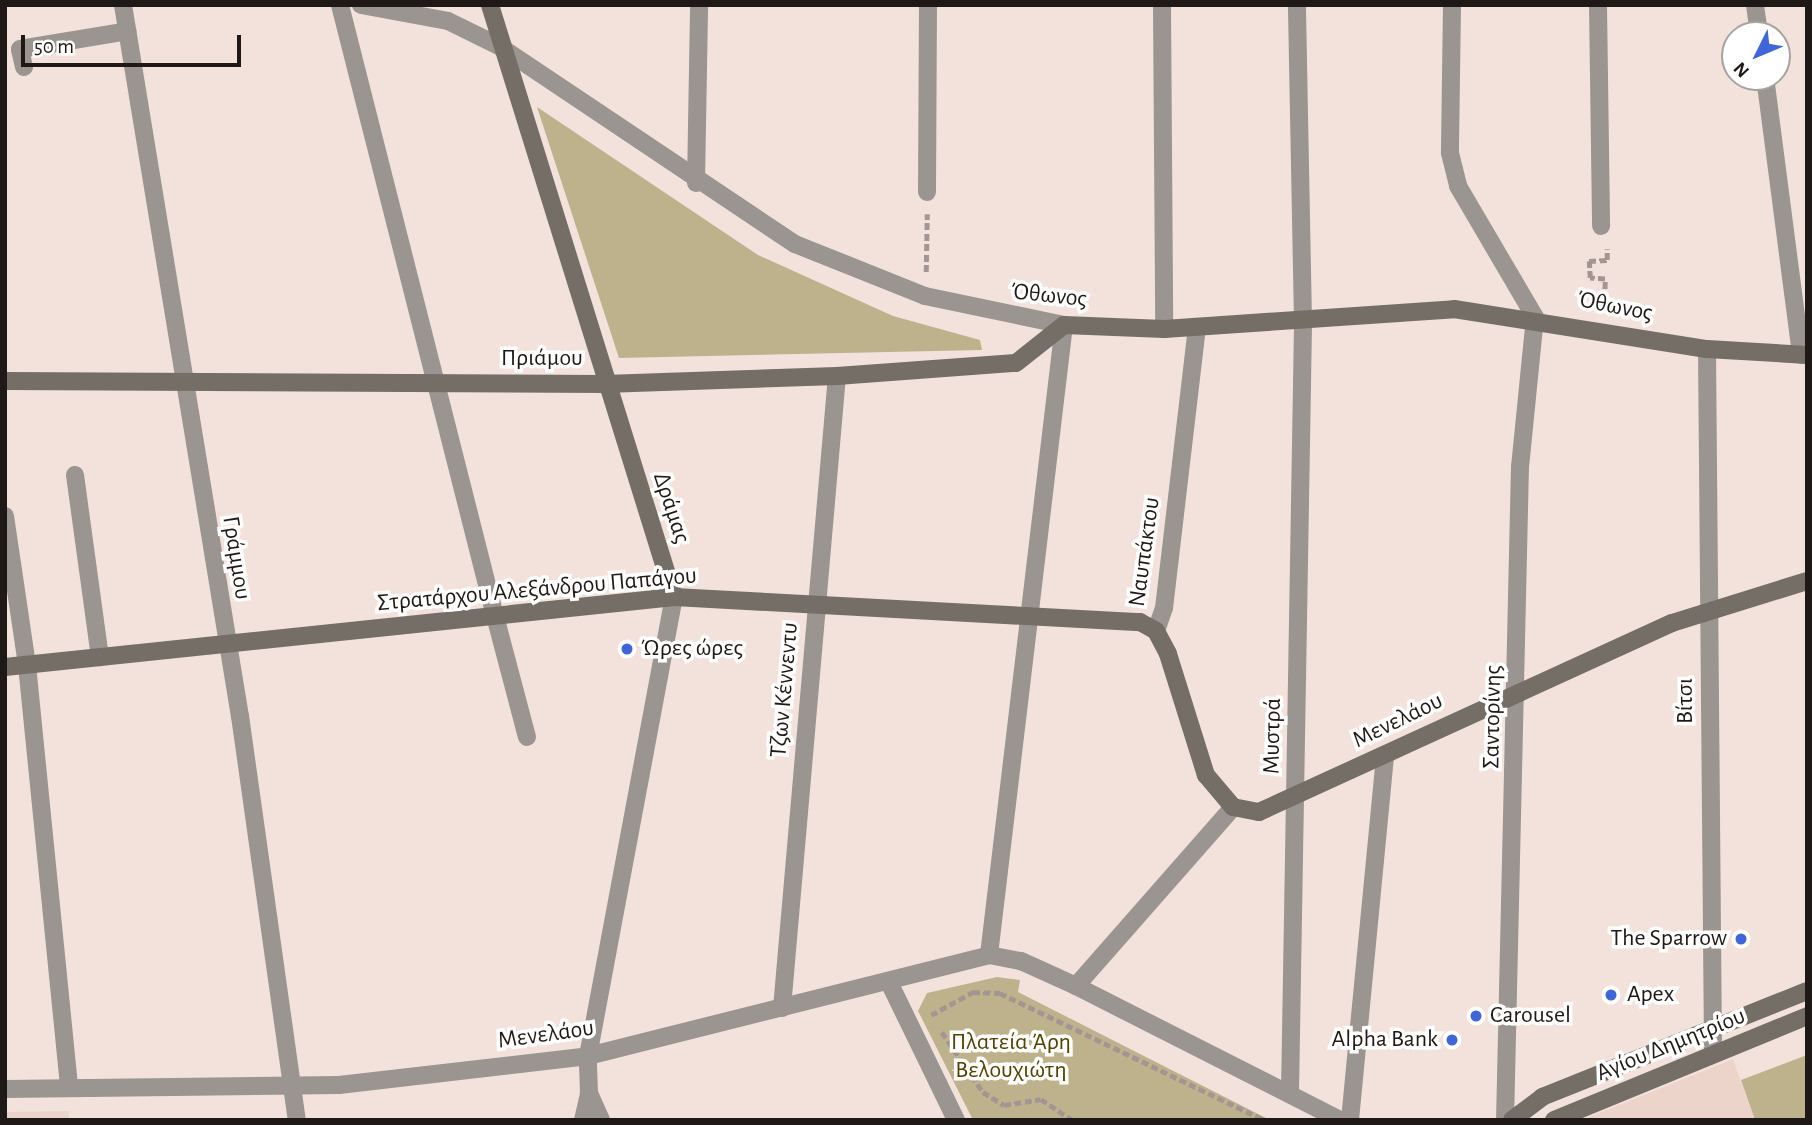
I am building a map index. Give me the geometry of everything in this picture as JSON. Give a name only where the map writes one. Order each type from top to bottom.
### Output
[{"type":"street","name":"Γράμμου","points":[[123,5],[181,382],[225,644],[297,1120]]},
{"type":"street","points":[[340,5],[434,383],[527,737]]},
{"type":"street","name":"Όθωνος","points":[[361,5],[449,20],[499,46],[696,183],[794,244],[925,296],[1064,326],[1164,329],[1303,322],[1454,309],[1535,317],[1707,349],[1804,355]]},
{"type":"street","name":"Δράμας","points":[[490,5],[499,46],[674,597],[589,1056],[589,1093],[601,1120]]},
{"type":"street","points":[[696,183],[699,5]]},
{"type":"street","points":[[927,192],[928,5]]},
{"type":"street","points":[[1162,5],[1164,329]]},
{"type":"street","name":"Μυστρά","points":[[1290,1093],[1303,322],[1297,5]]},
{"type":"street","points":[[1452,5],[1450,153],[1458,186],[1535,317]]},
{"type":"street","points":[[1598,5],[1601,226]]},
{"type":"street","points":[[24,67],[20,49],[127,31]]},
{"type":"street","points":[[1767,91],[1804,355]]},
{"type":"street","name":"Σαντορίνης","points":[[1505,1120],[1519,691],[1520,466],[1535,317]]},
{"type":"street","points":[[989,955],[1027,614],[1064,326]]},
{"type":"street","name":"Πριάμου","points":[[5,380],[606,384],[837,376],[1016,363],[1064,326]]},
{"type":"street","name":"Ναυπάκτου","points":[[1197,327],[1164,608],[1156,631],[1206,775],[1233,807]]},
{"type":"street","name":"Βίτσι","points":[[1707,349],[1713,1054]]},
{"type":"street","name":"Τζων Κέννεντυ","points":[[782,1008],[837,376]]},
{"type":"street","points":[[75,475],[100,657]]},
{"type":"street","points":[[5,516],[27,665],[69,1087]]},
{"type":"street","name":"Μενελάου","points":[[1233,807],[1259,812],[1297,799],[1519,691],[1710,612],[1807,581]]},
{"type":"street","name":"Στρατάρχου Αλεξάνδρου Παπάγου","points":[[5,667],[674,597],[1027,614],[1140,622],[1156,631]]},
{"type":"street","points":[[1350,1120],[1385,755]]},
{"type":"street","points":[[1076,986],[1233,807]]},
{"type":"street","name":"Μενελάου","points":[[5,1089],[293,1085],[589,1056],[989,955],[1020,961],[1076,986],[1290,1093]]},
{"type":"street","points":[[889,982],[956,1120]]},
{"type":"street","name":"Αγίου Δημητρίου","points":[[1512,1120],[1542,1097],[1807,991]]},
{"type":"street","name":"Αγίου Δημητρίου","points":[[1554,1120],[1807,1016]]},
{"type":"street","points":[[583,1120],[589,1093]]},
{"type":"street","points":[[1290,1093],[1340,1120]]},
{"type":"path","points":[[925,296],[927,192]]},
{"type":"path","points":[[1601,226],[1607,260],[1589,261],[1590,278],[1605,279],[1603,329]]},
{"type":"path","points":[[910,1026],[972,992],[1000,993],[1264,1120]]},
{"type":"path","points":[[928,1018],[969,1064],[983,1093],[1004,1105],[1041,1099],[1072,1120]]},
{"type":"shaded area","points":[[1733,1059],[1755,1120],[1582,1120]]},
{"type":"shaded area","points":[[69,1111],[69,1120],[5,1120],[5,1112]]},
{"type":"green space","points":[[537,107],[758,255],[893,316],[980,340],[982,350],[619,358]]},
{"type":"green space","name":"Πλατεία Άρη Βελουχιώτη","points":[[997,977],[1020,980],[1018,992],[1270,1120],[973,1120],[918,1011],[927,993]]},
{"type":"green space","points":[[1807,1055],[1807,1120],[1755,1120],[1741,1080]]},
{"type":"place","name":"Ώρες ώρες","points":[[627,649]]},
{"type":"place","name":"The Sparrow","points":[[1741,939]]},
{"type":"place","name":"Apex","points":[[1611,995]]},
{"type":"place","name":"Carousel","points":[[1476,1016]]},
{"type":"place","name":"Alpha Bank","points":[[1452,1040]]}]
